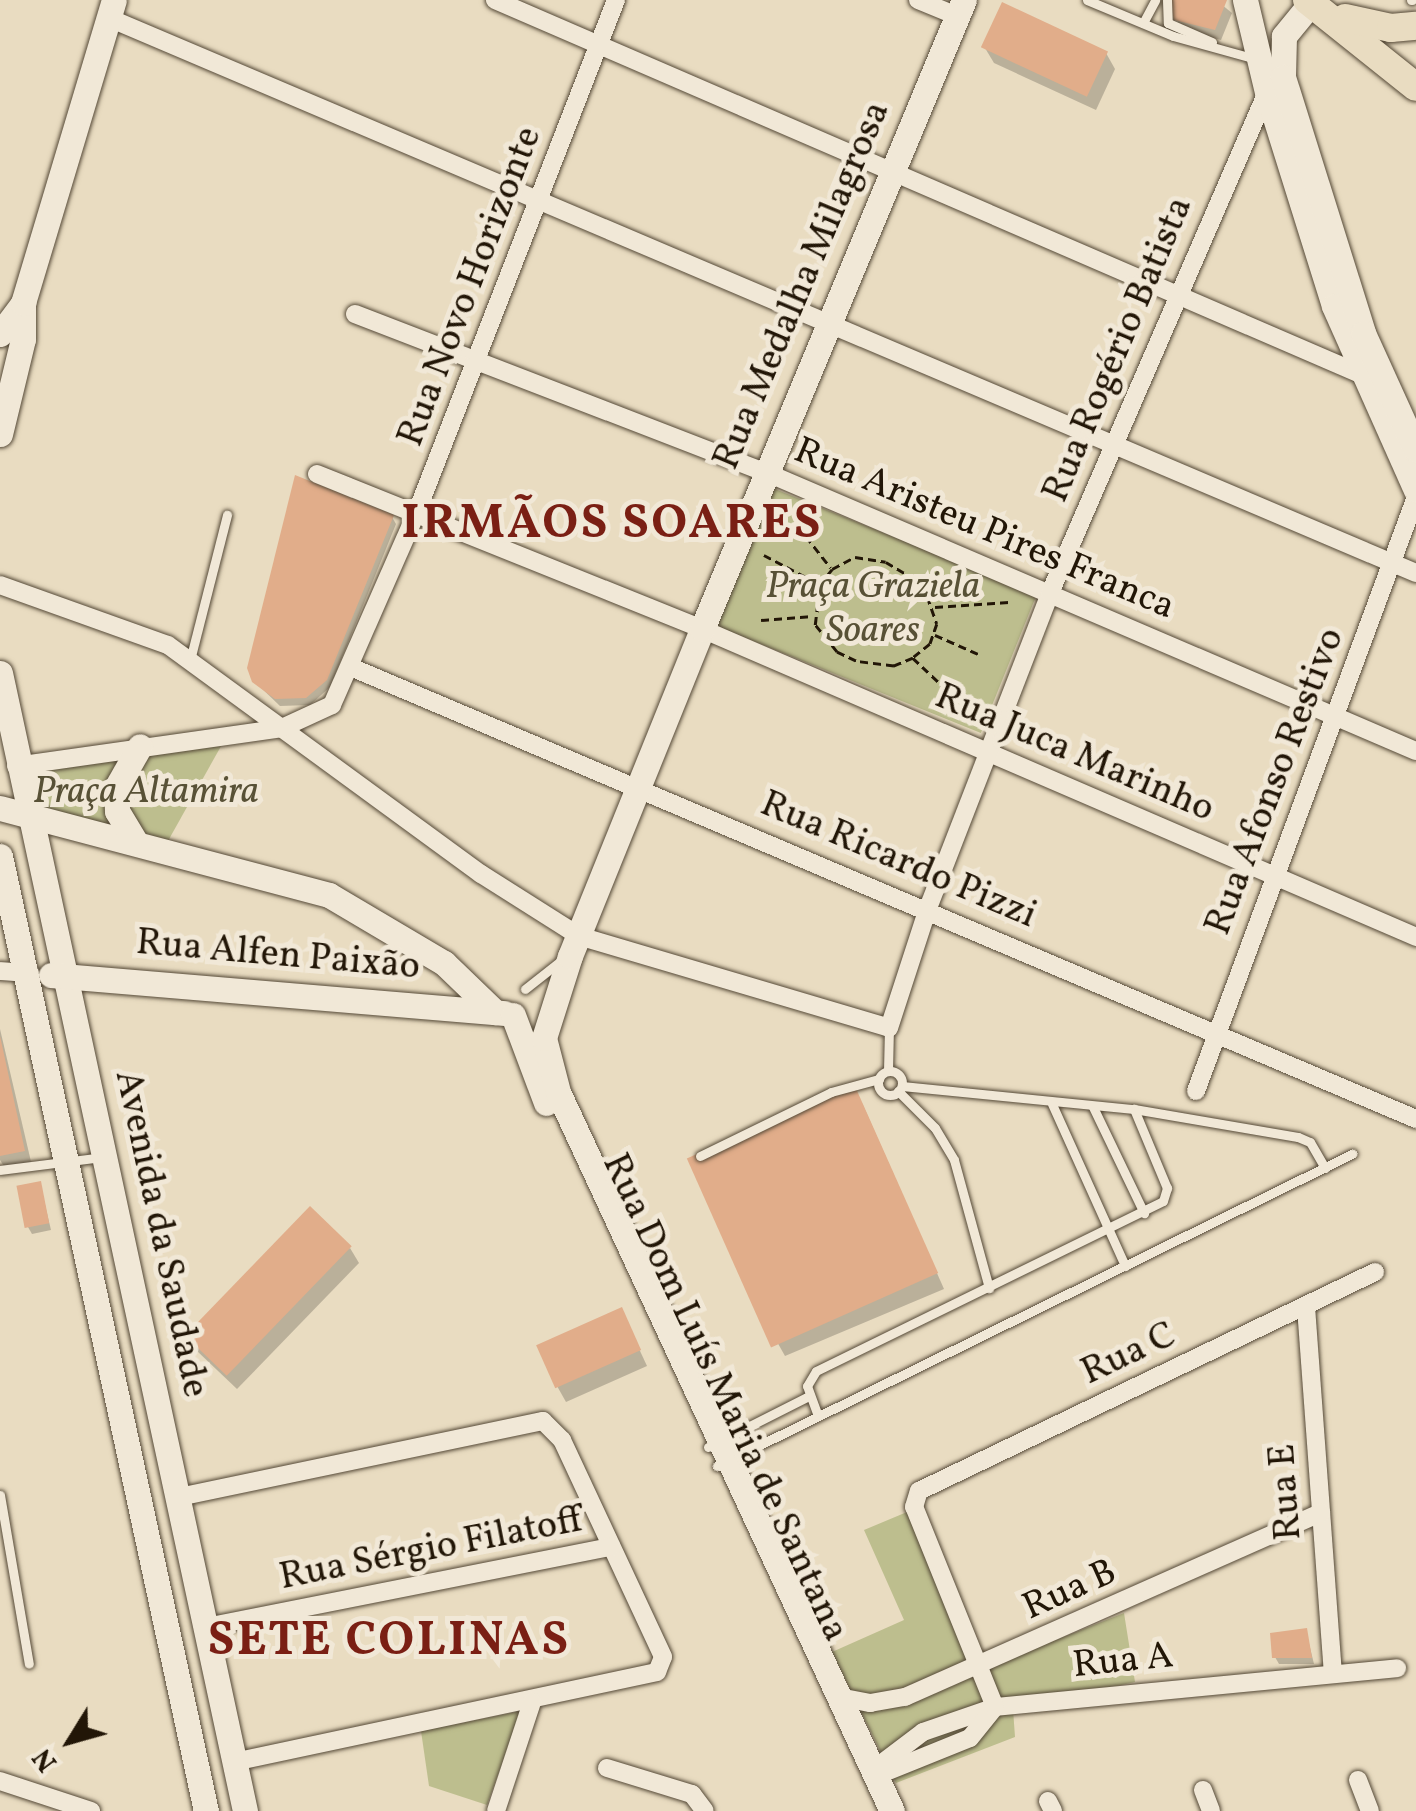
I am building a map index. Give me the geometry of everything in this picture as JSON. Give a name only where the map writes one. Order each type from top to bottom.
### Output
[{"type":"main road","points":[[1314,5],[1371,26],[1416,26]]},
{"type":"main road","points":[[1314,5],[1416,87]]},
{"type":"street","points":[[495,0],[1178,292],[1360,374]]},
{"type":"street","name":"Rua Novo Horizonte","points":[[282,728],[332,704],[353,668],[478,361],[616,0]]},
{"type":"street","points":[[918,0],[961,8]]},
{"type":"street","points":[[1245,0],[1252,58],[1360,374],[1408,439]]},
{"type":"street","points":[[1314,5],[1284,36],[1283,77],[1363,333],[1408,439],[1416,493]]},
{"type":"street","name":"Rua Medalha Milagrosa","points":[[574,946],[642,788],[765,472],[961,8]]},
{"type":"street","points":[[0,434],[6,334],[23,303],[111,9],[541,200],[1416,573]]},
{"type":"street","name":"Rua Rogério Batista","points":[[889,1028],[928,908],[1050,593],[1266,92]]},
{"type":"street","name":"Rua Aristeu Pires Franca","points":[[355,314],[765,472],[1416,752]]},
{"type":"street","name":"Rua Juca Marinho","points":[[317,474],[702,629],[1416,937]]},
{"type":"street","name":"Rua Afonso Restivo","points":[[1196,1091],[1416,493]]},
{"type":"street","points":[[0,585],[148,636],[190,660],[574,946],[889,1028]]},
{"type":"street","name":"Rua Ricardo Pizzi","points":[[353,668],[928,908],[1416,1119]]},
{"type":"street","name":"Avenida da Saudade","points":[[0,673],[16,766],[106,1156],[245,1811]]},
{"type":"street","points":[[16,766],[282,728]]},
{"type":"street","points":[[134,841],[121,822],[116,788],[140,746]]},
{"type":"street","points":[[0,808],[329,895],[444,963],[504,1013]]},
{"type":"street","name":"Avenida da Saudade","points":[[0,856],[30,973],[65,1162],[206,1811]]},
{"type":"street","name":"Rua Dom Luís Maria de Santana","points":[[574,946],[549,1018],[544,1054],[550,1072],[875,1811]]},
{"type":"street","name":"Rua Alfen Paixão","points":[[0,971],[549,1018]]},
{"type":"street","name":"Rua Dom Luís Maria de Santana","points":[[504,1013],[892,1811]]},
{"type":"street","name":"Rua C","points":[[982,1667],[913,1499],[1375,1272]]},
{"type":"street","name":"Rua E","points":[[1306,1306],[1333,1672]]},
{"type":"street","points":[[179,1497],[533,1421],[550,1423],[663,1666],[532,1702],[234,1762]]},
{"type":"street","name":"Rua B","points":[[839,1697],[888,1702],[982,1667],[1321,1513]]},
{"type":"street","name":"Rua Sérgio Filatoff","points":[[206,1627],[611,1548]]},
{"type":"street","points":[[874,1773],[970,1738],[995,1707],[982,1667]]},
{"type":"street","name":"Rua A","points":[[995,1707],[1397,1668]]},
{"type":"street","points":[[496,1811],[532,1702]]},
{"type":"street","points":[[607,1768],[692,1794],[705,1811]]},
{"type":"street","points":[[1358,1780],[1370,1811]]},
{"type":"street","points":[[0,1781],[91,1811]]},
{"type":"street","points":[[1203,1790],[1211,1811]]},
{"type":"lane","points":[[1087,0],[1252,58]]},
{"type":"lane","points":[[1144,23],[1155,0]]},
{"type":"lane","points":[[1166,0],[1168,23],[1252,58]]},
{"type":"lane","points":[[190,660],[226,514]]},
{"type":"lane","points":[[525,989],[574,946]]},
{"type":"lane","points":[[700,1156],[831,1092],[879,1079],[888,1071],[889,1028]]},
{"type":"lane","points":[[888,1071],[899,1075],[900,1089],[935,1128],[954,1160],[989,1288]]},
{"type":"lane","points":[[879,1079],[887,1094],[900,1089],[1134,1110],[1304,1138],[1325,1168]]},
{"type":"lane","points":[[1052,1104],[1125,1266]]},
{"type":"lane","points":[[1093,1107],[1144,1213]]},
{"type":"lane","points":[[818,1416],[809,1396],[816,1370],[1109,1231],[1163,1201],[1167,1188],[1134,1110]]},
{"type":"lane","points":[[718,1453],[818,1416],[1352,1154]]},
{"type":"lane","points":[[0,1170],[106,1156]]},
{"type":"lane","points":[[718,1453],[809,1396]]},
{"type":"lane","points":[[0,1495],[29,1664]]},
{"type":"path","points":[[798,526],[832,569]]},
{"type":"path","points":[[764,555],[820,584]]},
{"type":"path","points":[[855,557],[886,562],[924,584],[933,607],[933,635],[913,658],[894,666],[856,661],[826,640],[815,616],[820,584],[832,569],[855,557]]},
{"type":"path","points":[[933,607],[1010,602]]},
{"type":"path","points":[[761,620],[815,616]]},
{"type":"path","points":[[933,635],[978,654]]},
{"type":"path","points":[[913,658],[962,704]]},
{"type":"green space","name":"Praça Graziela Soares","points":[[765,485],[1037,595],[981,733],[709,623]]},
{"type":"green space","name":"Praça Altamira","points":[[225,739],[168,841],[34,808],[24,770]]},
{"type":"green space","points":[[907,1512],[974,1658],[995,1664],[1124,1613],[1135,1682],[1013,1709],[1015,1737],[896,1783],[832,1652],[904,1620],[864,1530]]},
{"type":"green space","points":[[521,1711],[487,1805],[429,1786],[421,1731]]},
{"type":"building","points":[[1169,0],[1227,0],[1215,30],[1174,20]]},
{"type":"building","points":[[1002,2],[1108,51],[1087,97],[981,47]]},
{"type":"building","points":[[295,475],[394,515],[327,680],[306,698],[275,699],[252,682],[247,668]]},
{"type":"building","points":[[0,1036],[25,1151],[0,1156]]},
{"type":"building","points":[[854,1084],[938,1273],[771,1348],[687,1158]]},
{"type":"building","points":[[41,1181],[49,1223],[25,1228],[16,1186]]},
{"type":"building","points":[[310,1206],[352,1246],[227,1376],[185,1335]]},
{"type":"building","points":[[622,1307],[641,1350],[555,1388],[536,1345]]},
{"type":"building","points":[[1307,1628],[1312,1658],[1272,1658],[1270,1633]]},
{"type":"district","name":"IRMÃOS SOARES","points":[[612,525]]},
{"type":"district","name":"SETE COLINAS","points":[[389,1642]]}]
